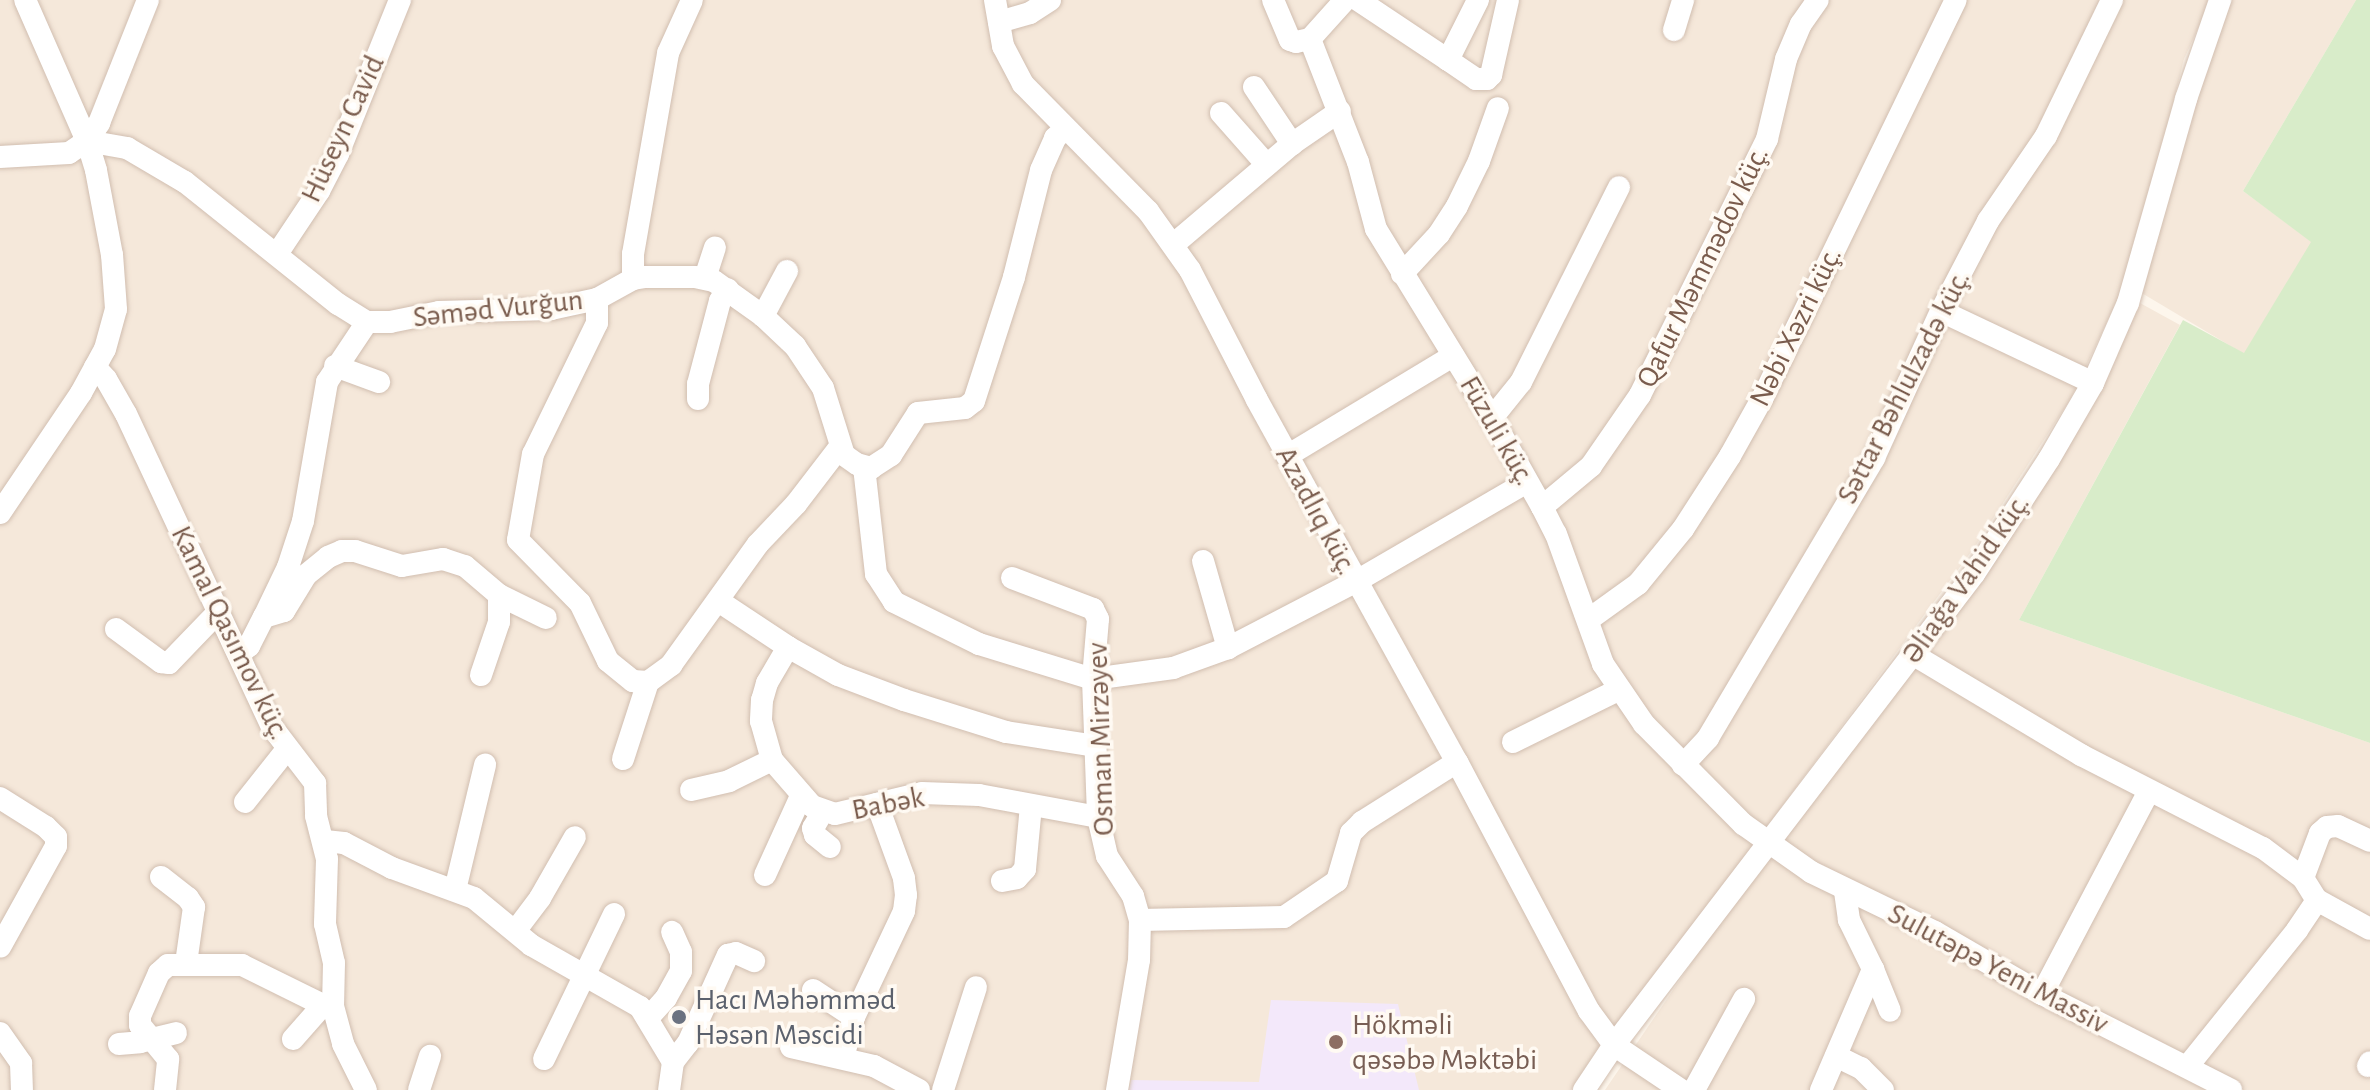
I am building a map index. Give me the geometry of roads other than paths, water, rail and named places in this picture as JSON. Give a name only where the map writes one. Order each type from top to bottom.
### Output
[{"type":"street","points":[[0,513],[56,434],[95,367],[113,326],[116,284],[99,183],[87,141],[25,0]]},
{"type":"street","points":[[0,157],[69,153],[87,141],[99,123],[148,0]]},
{"type":"street","name":"Hüseyn Cavid","points":[[277,254],[319,191],[338,154],[400,0]]},
{"type":"street","points":[[633,279],[633,254],[668,53],[692,0]]},
{"type":"street","points":[[997,11],[1030,13],[1050,0]]},
{"type":"street","points":[[1273,0],[1290,40],[1296,42],[1310,39],[1345,0]]},
{"type":"street","points":[[1358,0],[1476,79],[1487,79],[1493,70],[1508,0]]},
{"type":"street","points":[[1448,60],[1478,0]]},
{"type":"street","points":[[1674,30],[1683,0]]},
{"type":"street","name":"Qafur Məmmədov küç.","points":[[1542,507],[1591,466],[1640,395],[1767,139],[1786,59],[1801,24],[1818,0]]},
{"type":"street","name":"Nəbi Xəzri küç.","points":[[1588,620],[1638,584],[1683,529],[1730,456],[1763,397],[1956,0]]},
{"type":"street","name":"Səttar Bəhlulzadə küç.","points":[[1683,765],[1708,738],[1874,458],[1941,311],[1994,211],[2046,136],[2112,0]]},
{"type":"street","name":"Əliağa Vahid küç.","points":[[1584,1090],[1614,1045],[1914,655],[2013,519],[2093,383],[2128,303],[2186,99],[2220,0]]},
{"type":"street","name":"Azadlıq küç.","points":[[997,11],[1011,65],[1065,129],[1125,186],[1174,244],[1589,1011],[1614,1045],[1681,1090]]},
{"type":"street","name":"Füzuli küç.","points":[[1310,39],[1340,111],[1376,229],[1492,418],[1542,507],[1603,664],[1618,690],[1683,765],[1768,843]]},
{"type":"street","points":[[1254,87],[1292,144]]},
{"type":"street","points":[[1402,274],[1439,234],[1457,206],[1479,161],[1498,108]]},
{"type":"street","points":[[1174,244],[1292,144],[1340,111]]},
{"type":"street","points":[[1221,113],[1267,165]]},
{"type":"street","points":[[623,759],[648,682],[671,665],[720,602],[758,544],[796,504],[820,468],[839,448],[851,461],[864,467],[885,462],[918,413],[965,408],[974,401],[1014,277],[1041,170],[1055,138],[1065,129]]},
{"type":"street","points":[[87,141],[114,143],[145,157],[208,199],[338,304],[367,322],[335,366],[323,396],[297,571],[284,611],[264,617],[249,646],[239,654]]},
{"type":"street","points":[[1492,418],[1521,382],[1619,187]]},
{"type":"street","points":[[705,278],[715,248]]},
{"type":"street","points":[[763,316],[787,271]]},
{"type":"street","name":"Səməd Vurğun","points":[[367,322],[390,322],[439,312],[551,309],[597,299],[633,279],[705,278],[728,289],[795,346],[816,374],[827,401],[839,448]]},
{"type":"street","points":[[698,399],[698,384],[720,301],[728,289]]},
{"type":"street","points":[[597,299],[597,323],[533,454],[518,540],[580,603],[608,661],[633,681],[648,682]]},
{"type":"street","points":[[1941,311],[2093,383]]},
{"type":"street","points":[[1287,456],[1453,356]]},
{"type":"street","points":[[335,366],[379,382]]},
{"type":"street","name":"Kamal Qasımov küç.","points":[[95,367],[116,394],[272,727],[315,783],[316,816],[325,841],[328,872],[325,924],[334,963],[328,1006],[366,1090]]},
{"type":"street","points":[[864,467],[876,574],[894,602],[979,644],[1093,679],[1173,668],[1228,648],[1355,582],[1527,482]]},
{"type":"street","points":[[297,571],[342,551],[355,551],[402,566],[443,559],[465,566],[499,595],[546,618]]},
{"type":"street","points":[[1203,561],[1228,648]]},
{"type":"street","name":"Osman Mirzəyev","points":[[1012,578],[1093,609],[1098,619],[1093,679],[1098,817],[1107,856],[1133,896],[1140,920],[1139,960],[1117,1090]]},
{"type":"street","points":[[481,675],[501,611],[499,595]]},
{"type":"street","points":[[720,602],[788,647],[838,675],[942,713],[1006,732],[1095,746]]},
{"type":"street","points":[[116,629],[161,662],[169,663],[218,612]]},
{"type":"street","name":"Babək","points":[[788,647],[762,700],[761,721],[772,760],[801,796],[823,811],[854,812],[922,793],[979,795],[1098,817]]},
{"type":"street","points":[[1914,655],[2081,755],[2263,848],[2303,878],[2317,900],[2370,929]]},
{"type":"street","points":[[1513,742],[1618,690]]},
{"type":"street","points":[[245,802],[287,749]]},
{"type":"street","points":[[691,790],[729,781],[772,760]]},
{"type":"street","points":[[1140,920],[1284,917],[1337,881],[1351,833],[1362,822],[1457,762]]},
{"type":"street","points":[[455,890],[485,765]]},
{"type":"street","points":[[2042,994],[2149,791]]},
{"type":"street","points":[[765,875],[801,796]]},
{"type":"street","points":[[0,798],[46,827],[56,837],[56,846],[0,947]]},
{"type":"street","points":[[843,1058],[854,1017],[904,911],[904,878],[877,804]]},
{"type":"street","points":[[1002,881],[1017,878],[1025,869],[1031,805]]},
{"type":"street","points":[[823,811],[813,828],[815,835],[830,847]]},
{"type":"street","points":[[2303,878],[2320,833],[2327,827],[2338,826],[2370,841]]},
{"type":"street","points":[[516,930],[540,898],[575,837]]},
{"type":"street","points":[[325,841],[344,843],[392,868],[455,890],[488,908],[531,945],[640,1007],[649,1017],[673,1062]]},
{"type":"street","name":"Sulutəpə Yeni Massiv","points":[[1768,843],[1845,890],[1935,932],[2042,994],[2231,1090]]},
{"type":"street","points":[[161,877],[188,898],[194,907],[186,963]]},
{"type":"street","points":[[1845,890],[1849,920],[1890,1011]]},
{"type":"street","points":[[2187,1067],[2297,930],[2317,900]]},
{"type":"street","points":[[544,1059],[614,914]]},
{"type":"street","points":[[649,1017],[678,982],[681,971],[681,952],[672,932]]},
{"type":"street","points":[[669,1090],[673,1062],[688,1043],[728,955],[736,953],[754,961]]},
{"type":"street","points":[[165,1090],[168,1059],[140,1025],[140,1016],[159,973],[168,965],[242,965],[328,1006],[293,1039]]},
{"type":"street","points":[[1821,1090],[1873,969]]},
{"type":"street","points":[[943,1090],[976,987]]},
{"type":"street","points":[[813,990],[854,1017]]},
{"type":"street","points":[[1694,1090],[1744,999]]},
{"type":"street","points":[[0,1033],[21,1063],[22,1090]]},
{"type":"street","points":[[119,1044],[176,1033]]},
{"type":"street","points":[[791,1047],[874,1066],[919,1090]]},
{"type":"street","points":[[419,1090],[430,1056]]},
{"type":"street","points":[[1836,1056],[1861,1068],[1883,1090]]},
{"type":"place","name":"Hacı Məhəmməd Həsən Məscidi","points":[[679,1017]]},
{"type":"place","name":"Hökməli qəsəbə Məktəbi","points":[[1336,1042]]}]
